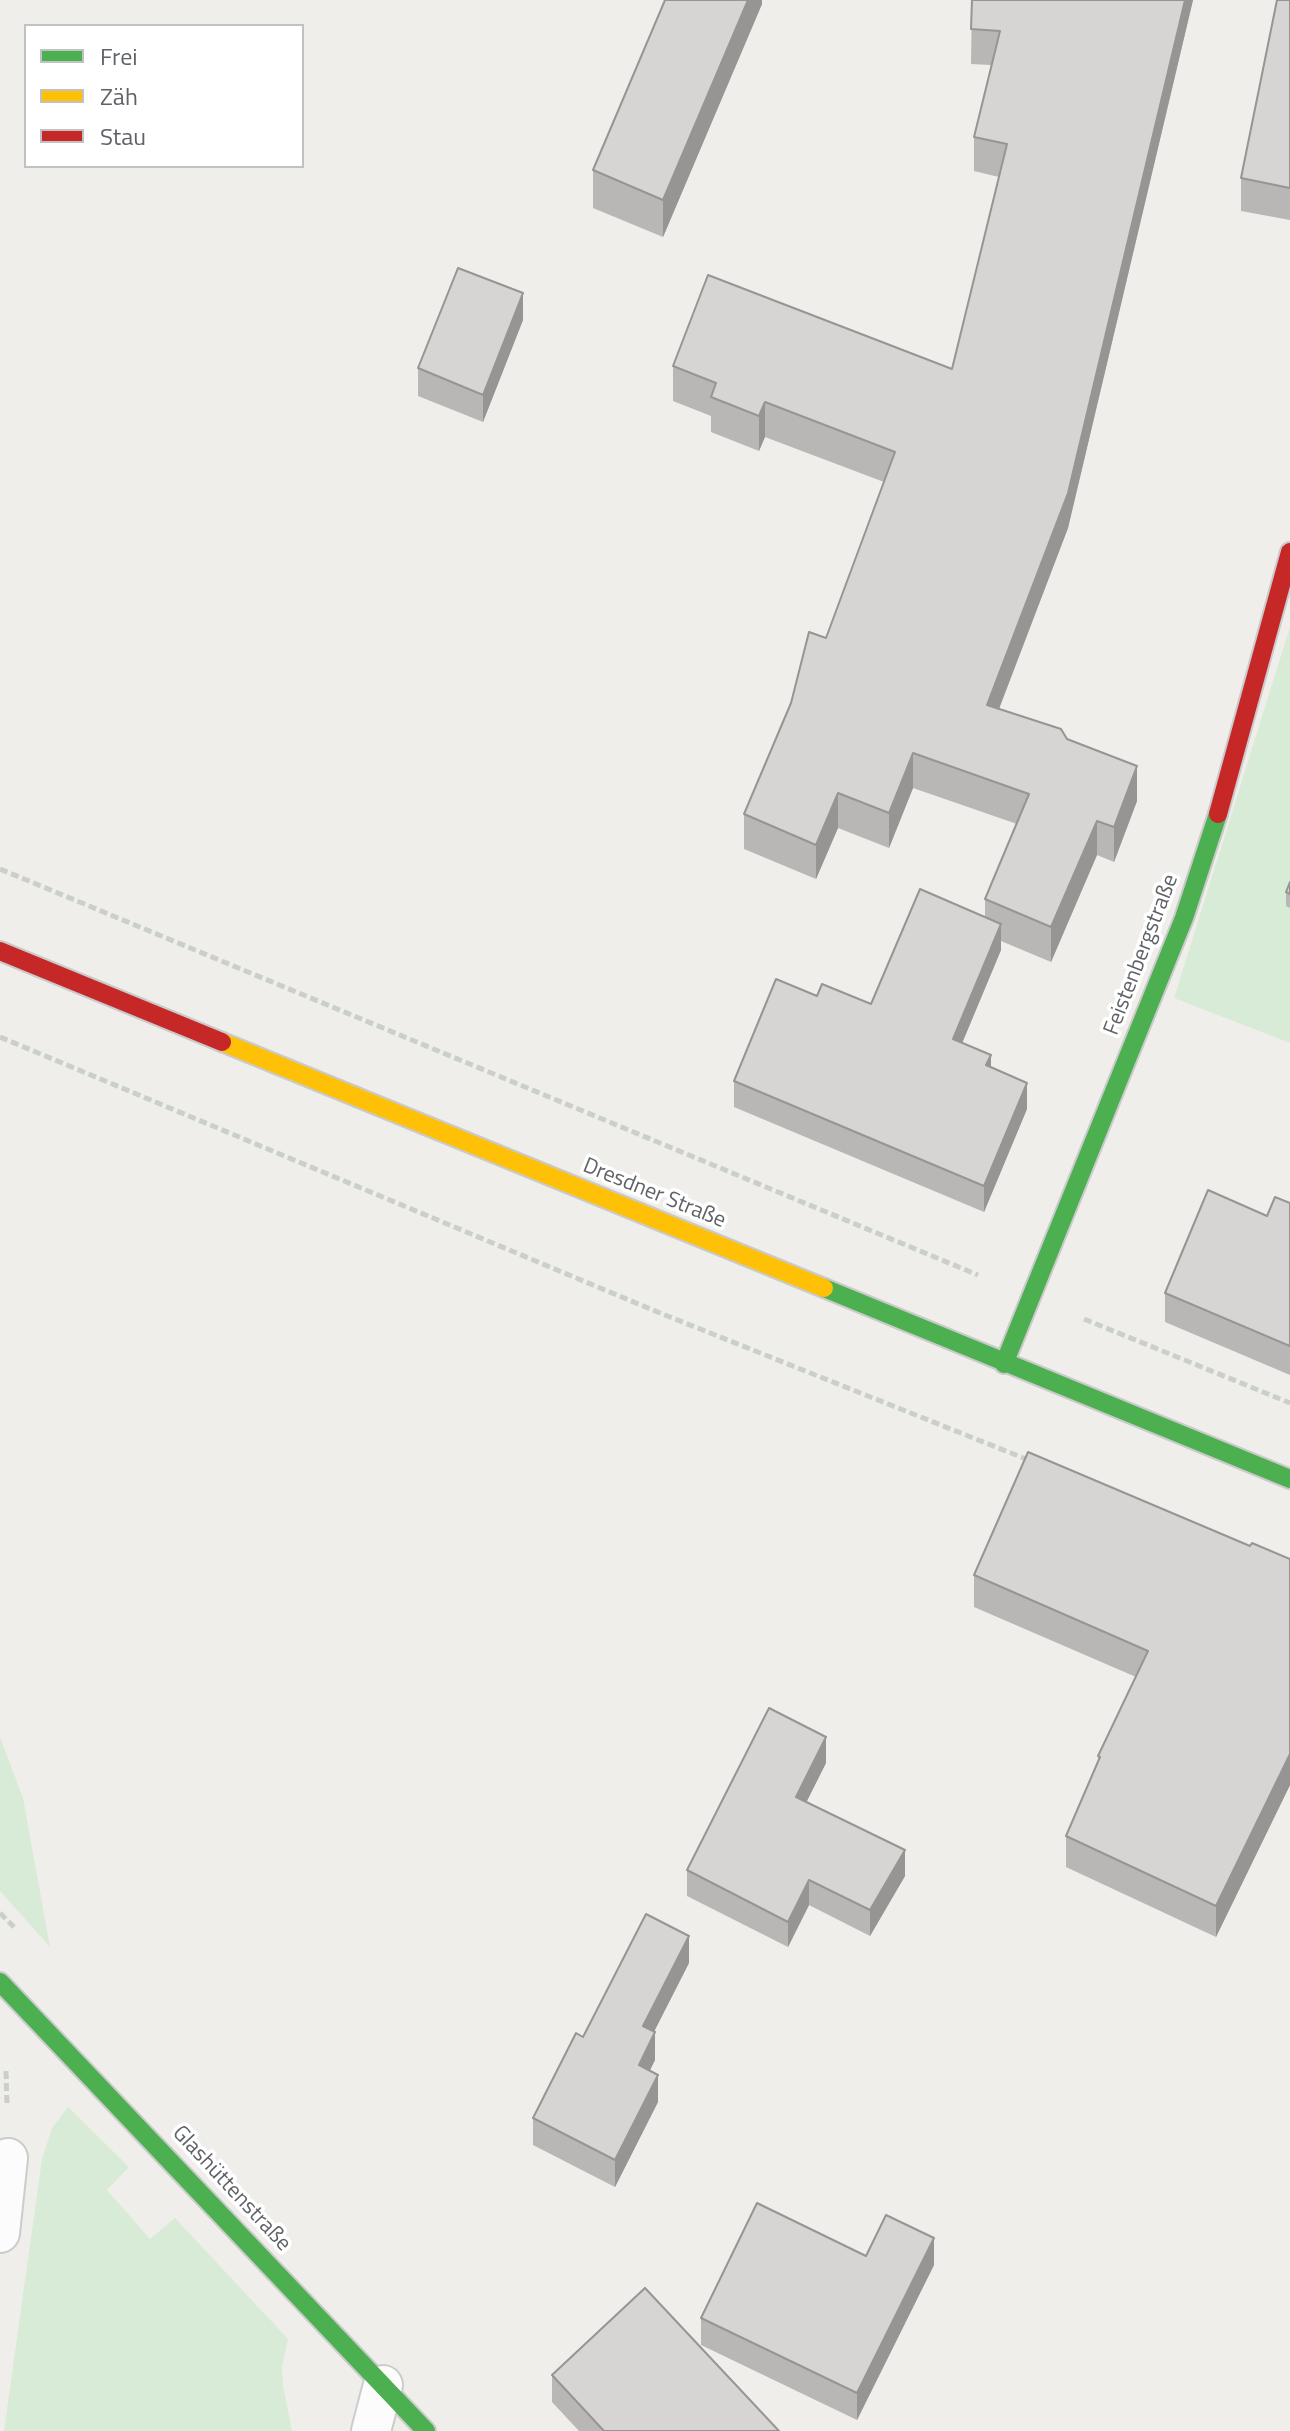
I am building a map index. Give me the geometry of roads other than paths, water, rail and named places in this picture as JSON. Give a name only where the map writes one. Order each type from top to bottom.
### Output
[{"type":"street","name":"Feistenbergstraße","points":[[1004,1364],[1184,918],[1218,815],[1290,552]]},
{"type":"street","name":"Dresdner Straße","points":[[0,951],[1290,1479]]},
{"type":"street","name":"Glashüttenstraße","points":[[0,1982],[426,2431]]},
{"type":"lane","points":[[0,2233],[8,2158]]},
{"type":"lane","points":[[371,2431],[383,2385]]}]
